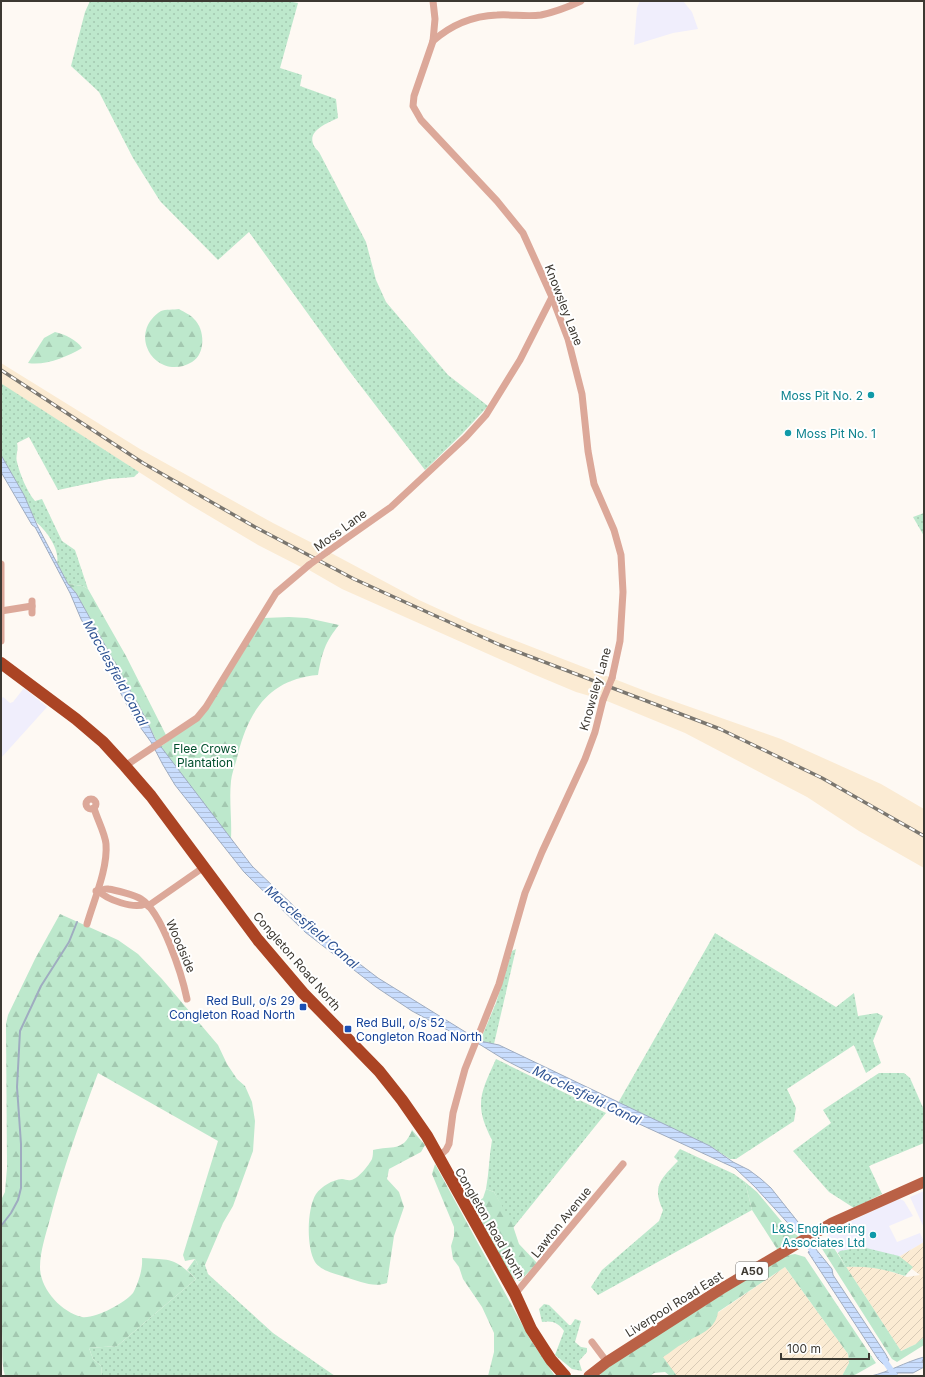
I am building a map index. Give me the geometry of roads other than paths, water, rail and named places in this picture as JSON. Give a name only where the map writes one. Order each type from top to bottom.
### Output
[{"type":"highway","name":"Congleton Road North","points":[[1,663],[76,719],[102,742],[125,766],[151,796],[233,909],[298,987],[379,1072],[427,1136],[437,1158],[514,1294],[531,1329],[551,1360],[565,1376]]},
{"type":"main road","name":"Liverpool Road East","points":[[589,1376],[607,1362],[728,1286],[832,1224],[924,1182]]},
{"type":"street","name":"Knowsley Lane","points":[[433,1],[435,19],[433,41],[414,96],[413,106],[420,120],[497,201],[522,233],[552,296],[568,338],[582,394],[588,451],[594,484],[614,530],[621,556],[623,592],[620,641],[612,678],[603,700],[595,732],[525,893],[499,984],[465,1069],[453,1113],[449,1144],[446,1150],[437,1158]]},
{"type":"street","points":[[433,41],[446,30],[481,17],[540,15],[565,9],[581,1]]},
{"type":"street","name":"Moss Lane","points":[[125,766],[197,718],[206,707],[276,593],[327,552],[391,507],[466,437],[486,414],[520,360],[552,296]]},
{"type":"street","points":[[1,564],[1,641]]},
{"type":"street","points":[[1,612],[32,607]]},
{"type":"street","points":[[87,924],[104,868],[106,843],[94,808]]},
{"type":"street","points":[[98,891],[106,888],[141,899],[146,905],[204,867]]},
{"type":"street","name":"Woodside","points":[[146,905],[156,916],[169,944],[184,979],[187,999]]},
{"type":"street","name":"Lawton Avenue","points":[[514,1294],[623,1164]]},
{"type":"street","points":[[592,1342],[607,1362]]},
{"type":"water","points":[[1,455],[24,495],[37,525],[68,584],[76,593],[146,719],[155,739],[252,866],[344,952],[378,978],[480,1041],[499,1045],[710,1146],[761,1179],[771,1188],[802,1227],[796,1232],[755,1187],[735,1168],[550,1083],[505,1060],[479,1044],[455,1034],[412,1011],[376,987],[305,932],[244,872],[175,785],[151,742],[135,720],[81,619],[70,593],[35,527],[32,525],[1,472]]},
{"type":"water","points":[[815,1248],[832,1269],[833,1275],[885,1353],[889,1360],[886,1364],[883,1364],[878,1359],[808,1252]]},
{"type":"water","points":[[924,1357],[922,1362],[924,1363],[924,1367],[913,1373],[898,1373],[893,1376],[871,1376],[884,1372]]},
{"type":"waterway","points":[[1,1226],[11,1213],[18,1200],[21,1188],[21,1144],[17,1087],[20,1031],[41,986],[69,942],[77,922]]},
{"type":"waterway","name":"Macclesfield Canal","points":[[795,1224],[816,1256]]},
{"type":"waterway","name":"Macclesfield Canal","points":[[882,1357],[895,1376]]},
{"type":"railway","points":[[1,370],[143,463],[255,527],[354,579],[500,645],[720,729],[822,778],[924,836]]},
{"type":"place","name":"Moss Pit No. 2","points":[[871,395]]},
{"type":"place","name":"Moss Pit No. 1","points":[[788,433]]},
{"type":"place","name":"Red Bull, o/s 29 Congleton Road North","points":[[303,1007]]},
{"type":"place","name":"Red Bull, o/s 52 Congleton Road North","points":[[348,1029]]},
{"type":"place","name":"L&S Engineering Associates Ltd","points":[[873,1235]]},
{"type":"park label","name":"Flee Crows Plantation","points":[[205,755]]}]
